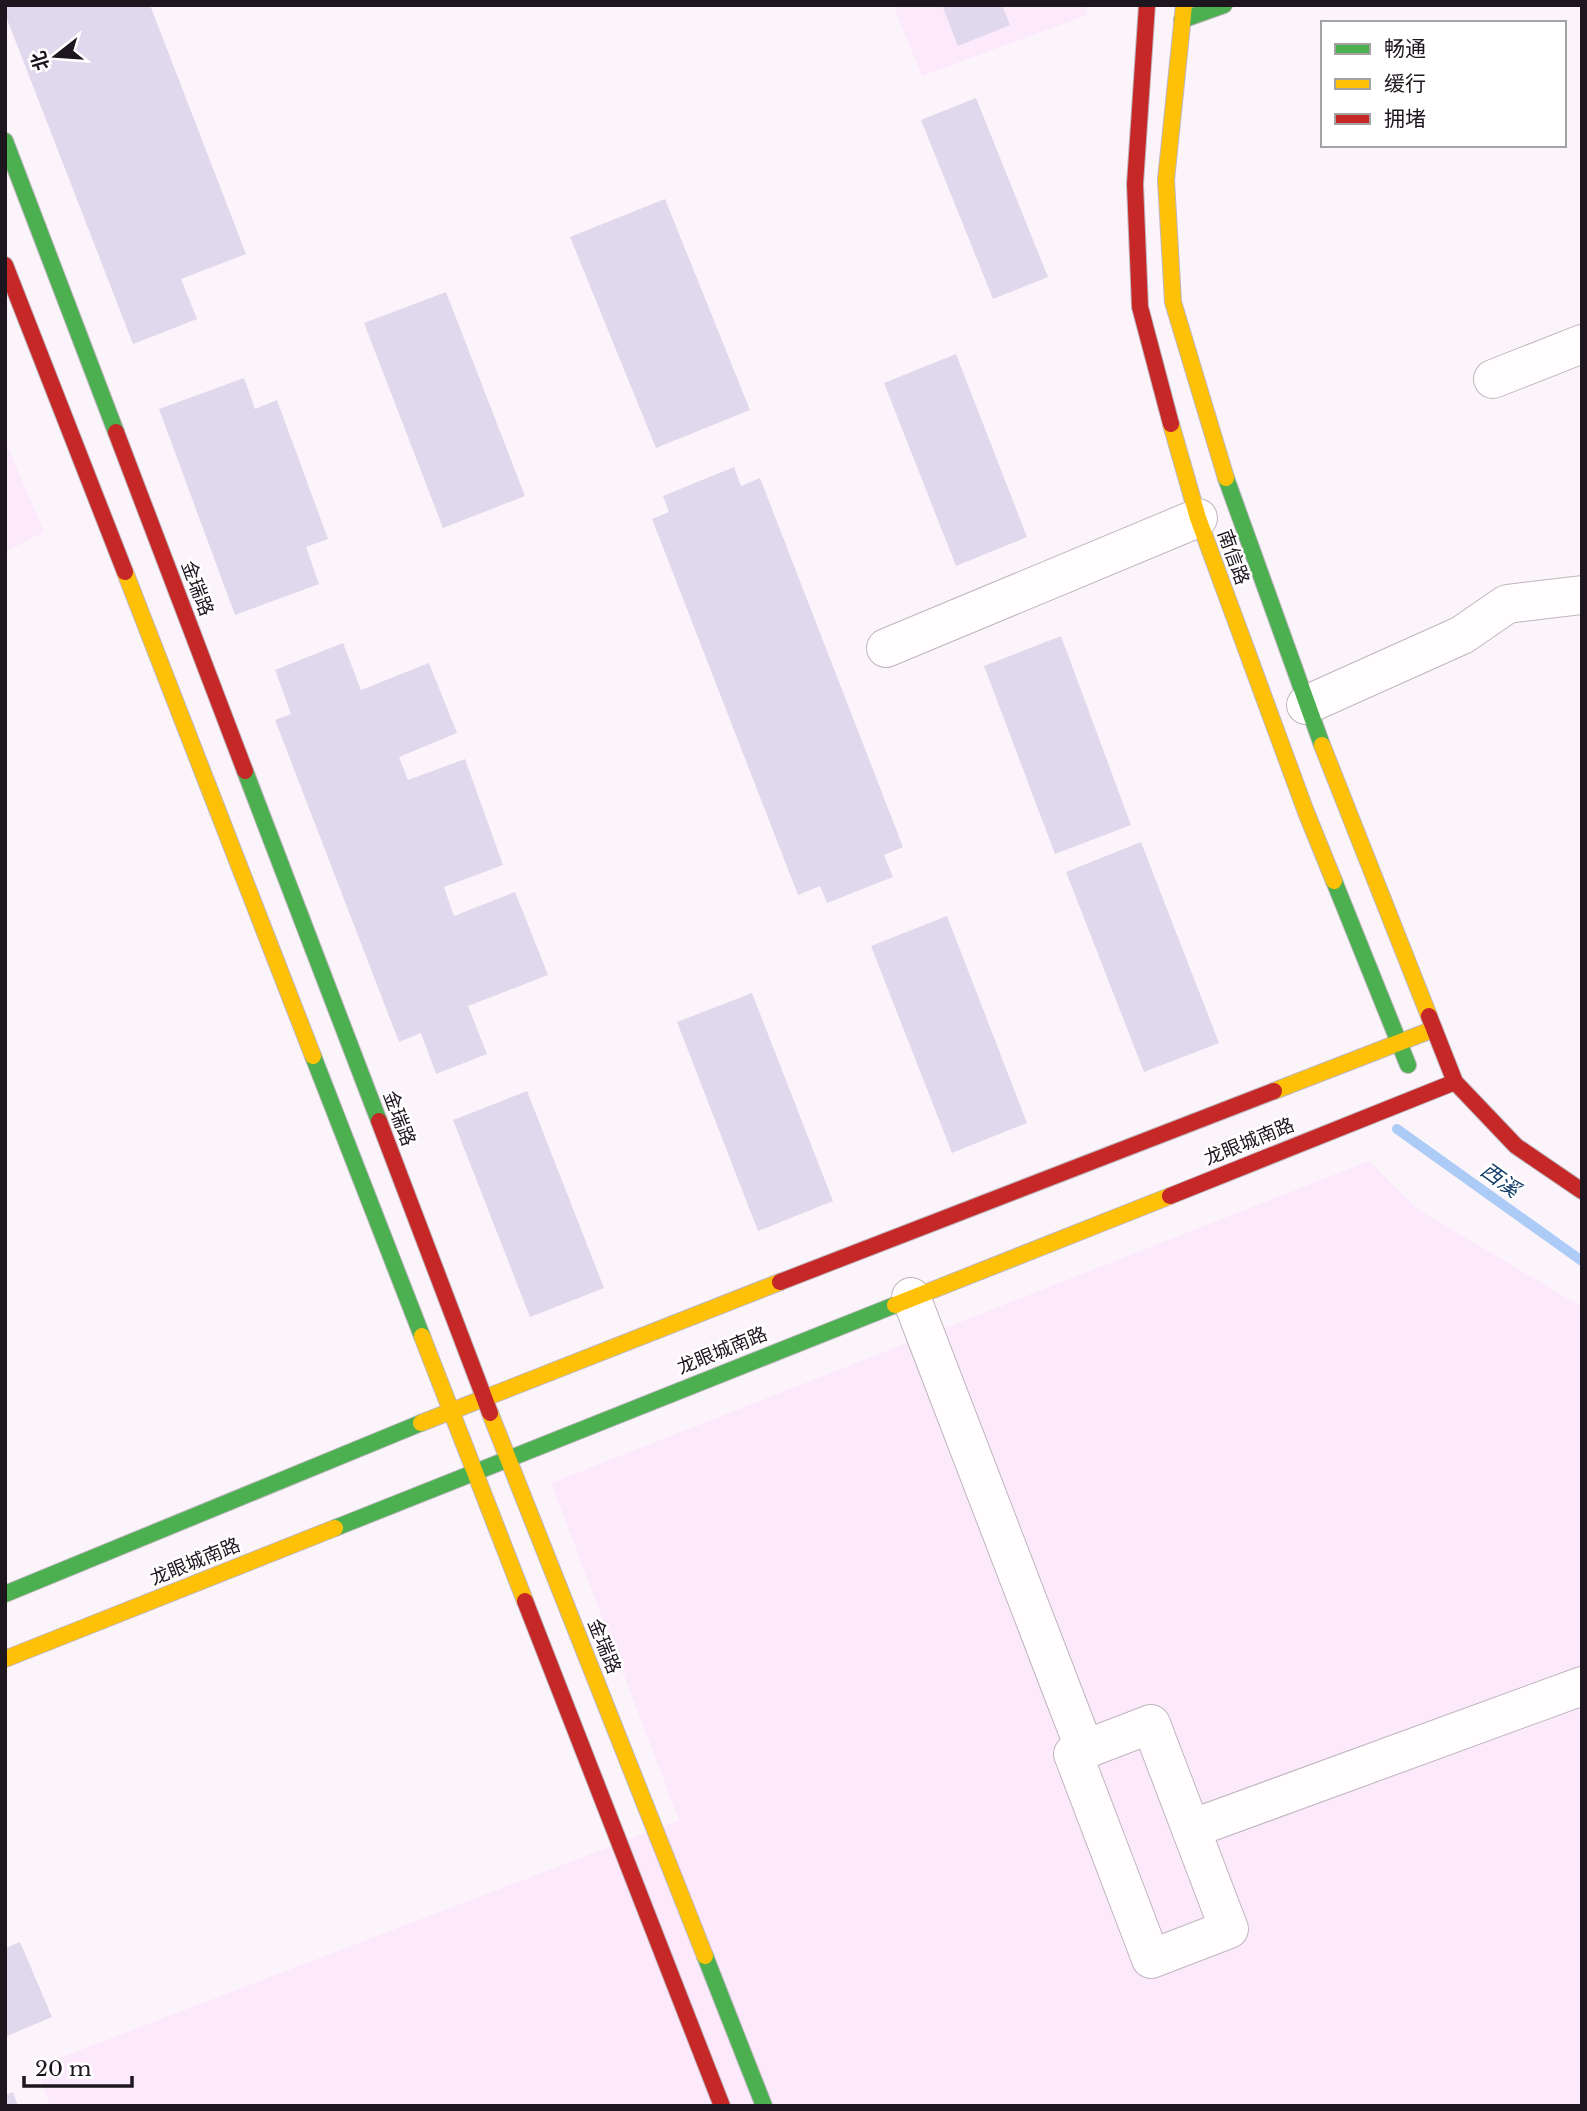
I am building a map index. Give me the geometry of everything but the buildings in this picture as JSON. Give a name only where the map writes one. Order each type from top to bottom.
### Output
[{"type":"main road","name":"南信路","points":[[1147,5],[1135,184],[1140,307],[1188,486],[1215,509],[1306,705],[1455,1082]]},
{"type":"main road","points":[[1183,13],[1224,5]]},
{"type":"main road","name":"南信路","points":[[1183,13],[1166,180],[1173,302],[1215,509],[1307,812],[1420,1095]]},
{"type":"main road","name":"金瑞路","points":[[5,141],[484,1397],[764,2106]]},
{"type":"main road","points":[[5,265],[722,2106]]},
{"type":"main road","name":"龙眼城南路","points":[[5,1594],[484,1397],[1434,1029]]},
{"type":"main road","points":[[1455,1082],[1516,1146],[1582,1191]]},
{"type":"main road","name":"龙眼城南路","points":[[5,1659],[1455,1082]]},
{"type":"street","points":[[1493,379],[1582,344]]},
{"type":"street","points":[[886,649],[1215,509]]},
{"type":"street","points":[[1306,705],[1462,635],[1507,604],[1582,595]]},
{"type":"street","points":[[911,1297],[1085,1750]]},
{"type":"street","points":[[1191,1829],[1582,1686]]},
{"type":"street","points":[[1152,1724],[1191,1829],[1229,1929],[1151,1959],[1073,1754],[1152,1724]]},
{"type":"shaded area","points":[[893,5],[1087,5],[1087,15],[922,76]]},
{"type":"shaded area","points":[[5,440],[44,532],[5,552]]},
{"type":"shaded area","points":[[1369,1161],[1419,1210],[1582,1307],[1582,2106],[50,2106],[36,2067],[679,1820],[551,1483]]},
{"type":"waterway","name":"西溪","points":[[1397,1129],[1582,1261]]},
{"type":"traffic: fast","points":[[1182,20],[1224,5]]},
{"type":"traffic: fast","points":[[5,141],[116,432]]},
{"type":"traffic: fast","points":[[1226,478],[1322,745]]},
{"type":"traffic: fast","points":[[245,771],[379,1121]]},
{"type":"traffic: fast","points":[[1334,881],[1408,1065]]},
{"type":"traffic: fast","points":[[313,1056],[422,1336]]},
{"type":"traffic: fast","points":[[335,1528],[895,1305]]},
{"type":"traffic: fast","points":[[5,1594],[421,1423]]},
{"type":"traffic: fast","points":[[705,1956],[764,2106]]},
{"type":"traffic: slow","points":[[1184,5],[1166,180],[1173,302],[1226,478]]},
{"type":"traffic: slow","points":[[1171,424],[1198,518],[1334,881]]},
{"type":"traffic: slow","points":[[125,572],[313,1056]]},
{"type":"traffic: slow","points":[[1322,745],[1429,1016]]},
{"type":"traffic: slow","points":[[1274,1091],[1434,1029]]},
{"type":"traffic: slow","points":[[895,1305],[1170,1196]]},
{"type":"traffic: slow","points":[[421,1423],[780,1282]]},
{"type":"traffic: slow","points":[[422,1336],[525,1601]]},
{"type":"traffic: slow","points":[[490,1413],[705,1956]]},
{"type":"traffic: slow","points":[[5,1659],[335,1528]]},
{"type":"traffic: jam","points":[[1147,5],[1135,184],[1140,307],[1171,424]]},
{"type":"traffic: jam","points":[[5,265],[125,572]]},
{"type":"traffic: jam","points":[[116,432],[245,771]]},
{"type":"traffic: jam","points":[[1429,1016],[1455,1082],[1516,1146],[1582,1191]]},
{"type":"traffic: jam","points":[[1170,1196],[1455,1082]]},
{"type":"traffic: jam","points":[[780,1282],[1274,1091]]},
{"type":"traffic: jam","points":[[379,1121],[490,1413]]},
{"type":"traffic: jam","points":[[525,1601],[722,2106]]}]
